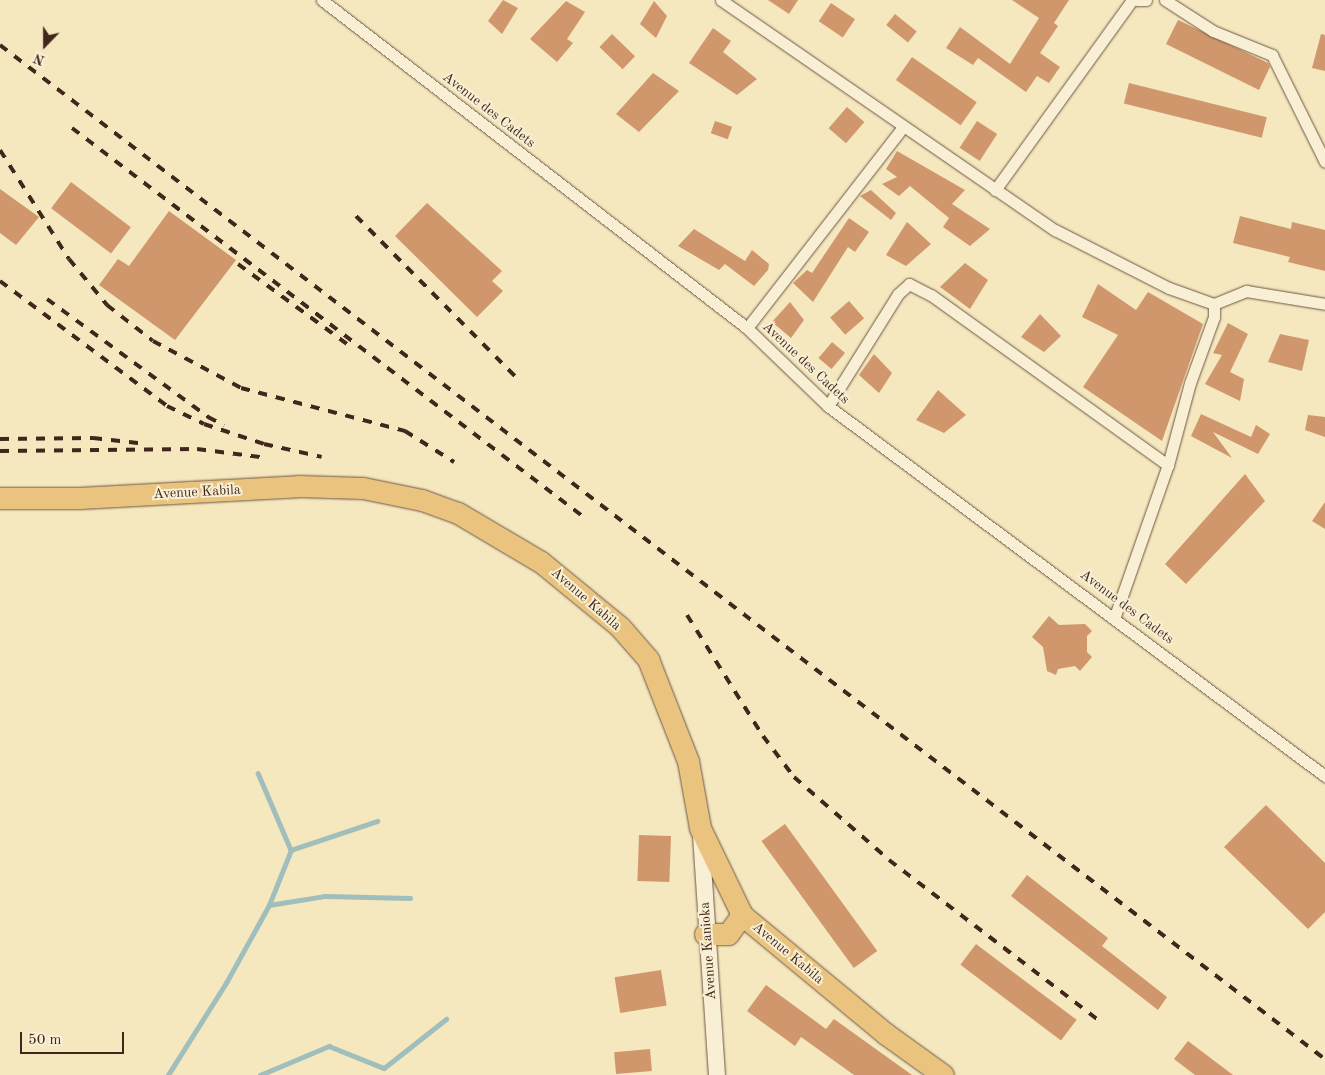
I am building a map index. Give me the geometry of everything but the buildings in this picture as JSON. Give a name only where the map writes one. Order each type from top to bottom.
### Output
[{"type":"highway","name":"Avenue Kabila","points":[[0,498],[79,498],[298,486],[363,488],[422,500],[458,513],[542,562],[583,593],[648,659],[688,761],[700,828],[742,915],[886,1034],[943,1075]]},
{"type":"highway","points":[[705,934],[728,934],[742,915]]},
{"type":"street","name":"Avenue des Cadets","points":[[322,0],[747,328],[828,406],[1116,616],[1325,776]]},
{"type":"street","points":[[721,0],[994,190],[1114,262],[1214,304],[1246,291],[1325,304]]},
{"type":"street","points":[[994,190],[1132,0]]},
{"type":"street","points":[[1136,0],[1146,0]]},
{"type":"street","points":[[1165,0],[1213,31],[1272,55],[1325,162]]},
{"type":"street","points":[[747,328],[903,127]]},
{"type":"street","points":[[828,406],[898,294],[909,284],[931,295],[1168,465]]},
{"type":"street","points":[[1116,616],[1168,465],[1190,383],[1214,317],[1214,304]]},
{"type":"street","name":"Avenue Kanioka","points":[[700,828],[705,934],[717,1075]]},
{"type":"waterway","points":[[258,773],[291,850]]},
{"type":"waterway","points":[[168,1075],[226,983],[269,905],[291,850],[377,821]]},
{"type":"waterway","points":[[269,905],[325,896],[410,898]]},
{"type":"waterway","points":[[260,1075],[329,1046],[384,1068],[446,1019]]},
{"type":"railway","points":[[0,45],[1325,1059]]},
{"type":"railway","points":[[72,128],[585,518]]},
{"type":"railway","points":[[0,150],[69,259],[107,305],[153,341],[241,388],[405,431],[454,462]]},
{"type":"railway","points":[[356,216],[520,381]]},
{"type":"railway","points":[[238,264],[347,344]]},
{"type":"railway","points":[[0,281],[167,406],[204,424],[264,444],[322,457]]},
{"type":"railway","points":[[47,299],[208,417],[224,425]]},
{"type":"railway","points":[[0,439],[93,438],[147,444]]},
{"type":"railway","points":[[0,451],[197,449],[267,458]]},
{"type":"railway","points":[[687,615],[763,736],[794,777],[889,860],[1098,1020]]}]
